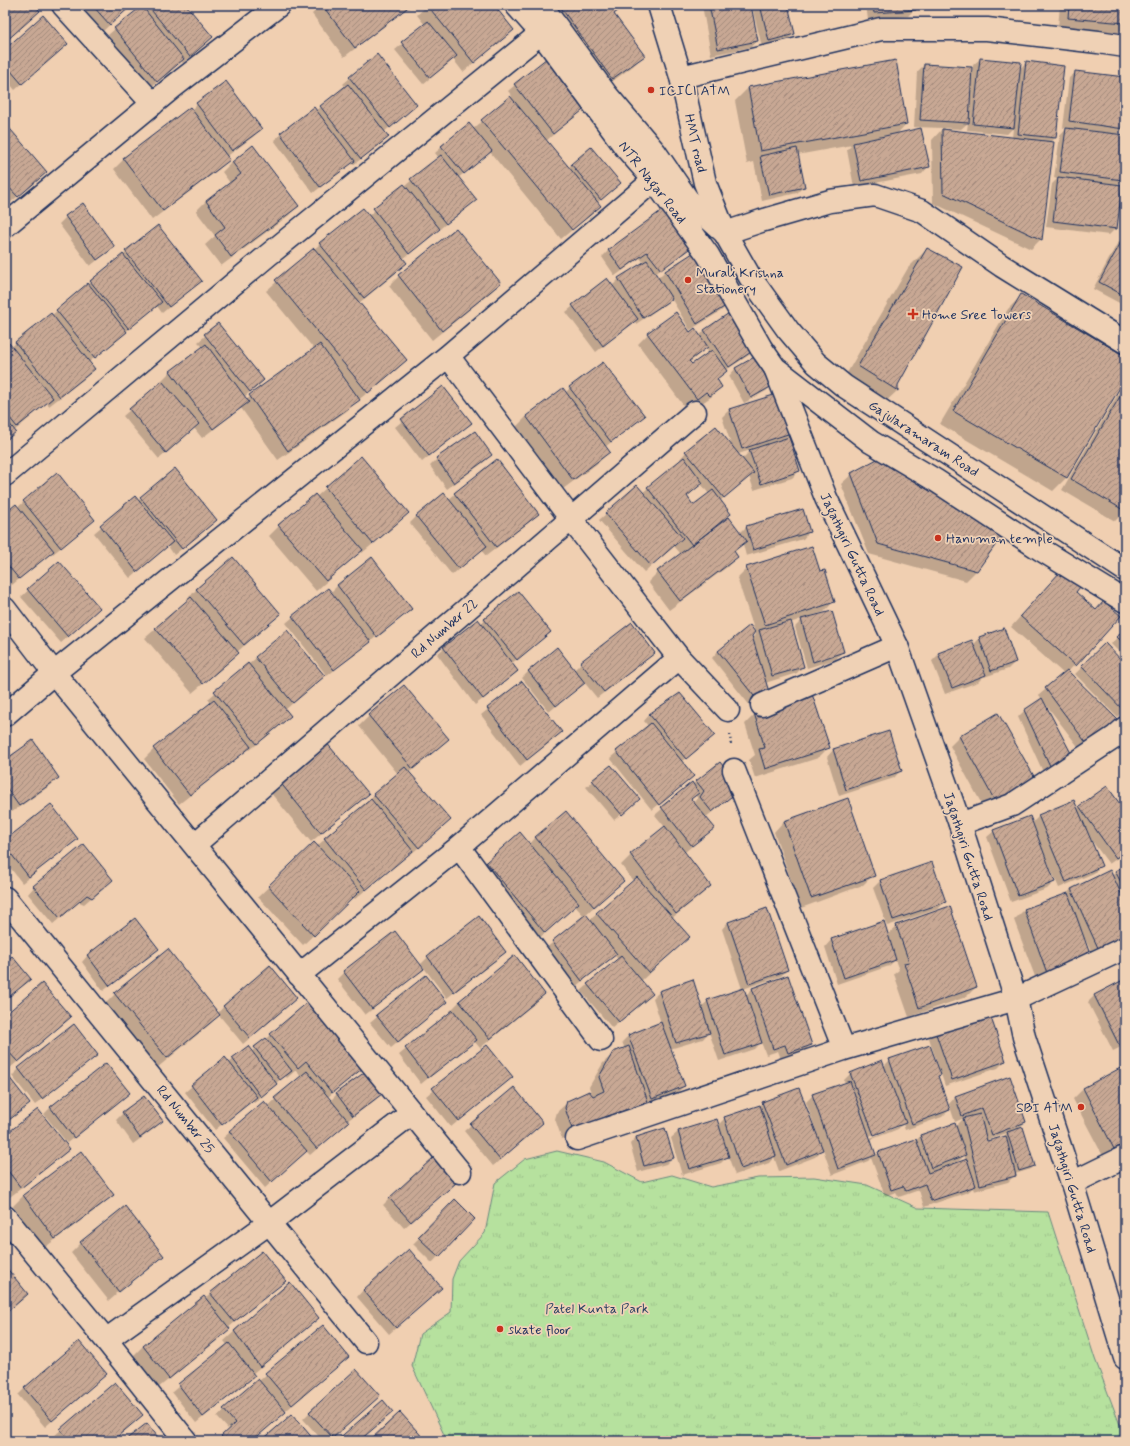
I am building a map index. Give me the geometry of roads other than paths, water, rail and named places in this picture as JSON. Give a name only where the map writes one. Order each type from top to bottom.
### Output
[{"type":"street","points":[[63,5],[153,104]]},
{"type":"street","points":[[5,226],[153,104],[279,5]]},
{"type":"street","name":"NTR Nagar Road","points":[[516,5],[541,33],[626,148],[654,180],[708,255],[774,368]]},
{"type":"street","name":"NTR Nagar Road","points":[[541,5],[606,94],[655,152],[688,200],[725,233]]},
{"type":"street","name":"HMT road","points":[[659,5],[681,77],[705,183],[725,233]]},
{"type":"street","points":[[681,77],[881,29],[987,29],[1125,46]]},
{"type":"street","points":[[5,475],[267,256],[541,33]]},
{"type":"street","points":[[5,715],[54,673],[448,356],[654,180]]},
{"type":"street","points":[[725,233],[761,221],[830,202],[875,195],[922,211],[1002,266],[1125,342]]},
{"type":"street","name":"Gajularamaram Road","points":[[725,233],[750,277],[788,330],[816,363],[844,386],[1125,570]]},
{"type":"street","points":[[448,356],[571,519],[679,658],[728,710]]},
{"type":"street","name":"Gajularamaram Road","points":[[774,368],[870,442],[935,480],[1040,549],[1125,601]]},
{"type":"street","name":"Jagathgiri Gutta Road","points":[[774,368],[826,498],[897,646],[960,824],[1016,999],[1024,1037],[1072,1183],[1125,1358]]},
{"type":"street","name":"Rd Number 22","points":[[194,845],[695,412]]},
{"type":"street","points":[[5,609],[54,673],[460,1172]]},
{"type":"street","points":[[762,705],[897,646]]},
{"type":"street","points":[[299,975],[458,847],[679,658]]},
{"type":"street","points":[[960,824],[1012,805],[1109,741],[1125,728]]},
{"type":"street","points":[[734,770],[844,1049]]},
{"type":"street","points":[[458,847],[601,1040]]},
{"type":"street","name":"Rd Number 25","points":[[5,898],[270,1222],[366,1342]]},
{"type":"street","points":[[577,1138],[844,1049],[1016,999],[1125,948]]},
{"type":"street","points":[[106,1340],[270,1222],[412,1113]]},
{"type":"street","points":[[1072,1183],[1125,1157]]},
{"type":"street","points":[[5,1217],[106,1340],[186,1441]]},
{"type":"place","name":"ICICI ATM","points":[[651,90]]},
{"type":"place","name":"Murali Krishna Stationery","points":[[688,280]]},
{"type":"place","name":"Home Sree Towers","points":[[913,314]]},
{"type":"place","name":"Hanuman temple","points":[[938,538]]},
{"type":"place","name":"SBI ATM","points":[[1081,1107]]},
{"type":"place","name":"skate floor","points":[[500,1329]]},
{"type":"park label","name":"Patel Kunta Park","points":[[597,1308]]}]
